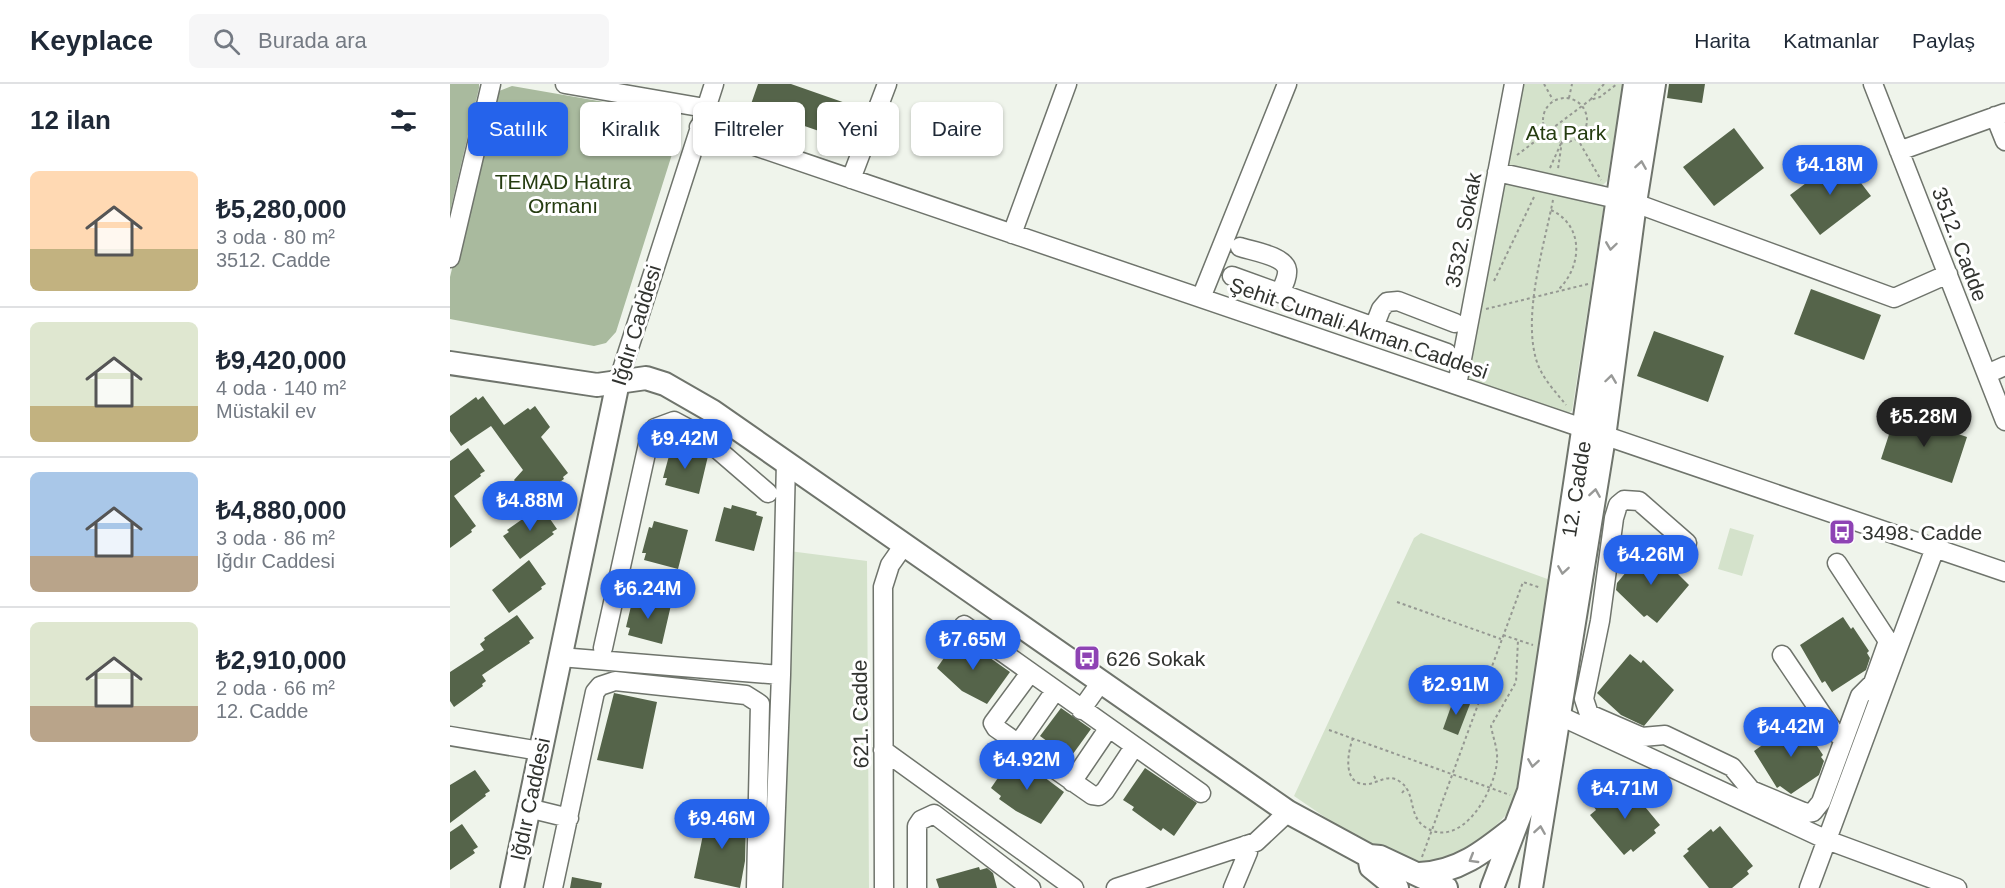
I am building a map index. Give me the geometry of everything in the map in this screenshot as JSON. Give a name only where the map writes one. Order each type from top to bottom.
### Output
[{"type":"main road","name":"12. Cadde","points":[[1492,888],[1529,791],[1587,426],[1635,84]]},
{"type":"main road","name":"12. Cadde","points":[[1619,196],[1653,84]]},
{"type":"main road","points":[[450,363],[597,385],[646,378],[665,384],[712,411],[1288,812],[1369,856],[1420,867],[1461,866],[1477,857],[1518,824]]},
{"type":"main road","name":"Iğdır Caddesi","points":[[512,888],[618,382]]},
{"type":"main road","name":"12. Cadde","points":[[1531,888],[1574,617],[1587,426]]},
{"type":"main road","points":[[1369,856],[1371,867],[1396,888]]},
{"type":"main road","points":[[1420,867],[1446,888]]},
{"type":"street","points":[[450,258],[490,84]]},
{"type":"street","points":[[565,84],[693,106]]},
{"type":"street","name":"Iğdır Caddesi","points":[[707,102],[714,84]]},
{"type":"street","points":[[850,179],[887,84]]},
{"type":"street","points":[[1012,234],[1067,84]]},
{"type":"street","points":[[1201,298],[1287,84]]},
{"type":"street","name":"3532. Sokak","points":[[1457,385],[1504,166],[1514,84]]},
{"type":"street","name":"3512. Cadde","points":[[1873,84],[2005,421]]},
{"type":"street","points":[[1899,151],[2000,115],[2005,141]]},
{"type":"street","name":"Iğdır Caddesi","points":[[618,382],[693,146]]},
{"type":"street","name":"Şehit Cumali Akman Caddesi","points":[[783,156],[1457,385],[1587,426],[2005,572]]},
{"type":"street","points":[[1504,166],[1619,196],[1894,298],[1948,274]]},
{"type":"street","points":[[1240,247],[1278,259],[1286,265],[1287,271],[1280,293]]},
{"type":"street","points":[[1232,276],[1447,353]]},
{"type":"street","points":[[1374,327],[1387,302],[1398,301],[1455,323]]},
{"type":"street","points":[[1324,340],[1333,313]]},
{"type":"street","points":[[1986,374],[2005,366]]},
{"type":"street","points":[[674,421],[680,393]]},
{"type":"street","points":[[603,648],[650,435],[655,428],[674,421],[702,436],[768,493]]},
{"type":"street","points":[[773,888],[786,462]]},
{"type":"street","points":[[1687,543],[1638,501],[1624,500],[1618,505],[1614,518],[1600,621],[1584,699],[1589,714],[1642,737],[1665,735],[1732,766],[1751,790],[1806,813],[1813,812],[1821,802],[1860,696],[1873,683],[1888,641],[1837,562]]},
{"type":"street","name":"621. Cadde","points":[[884,888],[883,587],[890,565],[904,545]]},
{"type":"street","points":[[1809,888],[1935,548]]},
{"type":"street","points":[[1574,617],[1600,621]]},
{"type":"street","points":[[964,625],[1201,793]]},
{"type":"street","points":[[1782,655],[1834,732],[1844,738]]},
{"type":"street","points":[[560,657],[781,675]]},
{"type":"street","points":[[1030,673],[993,723],[1018,744],[1092,795],[1099,796],[1105,791],[1134,747]]},
{"type":"street","points":[[553,888],[595,692],[600,686],[615,681],[754,698],[761,709],[756,888]]},
{"type":"street","points":[[1081,710],[1101,682]]},
{"type":"street","points":[[1018,744],[1055,691]]},
{"type":"street","points":[[1855,711],[1872,718]]},
{"type":"street","points":[[1558,715],[1827,840],[1957,888]]},
{"type":"street","points":[[1072,782],[1108,729]]},
{"type":"street","points":[[450,736],[540,751]]},
{"type":"street","points":[[883,750],[1074,888]]},
{"type":"street","points":[[528,808],[569,818]]},
{"type":"street","points":[[1116,888],[1258,841],[1288,812]]},
{"type":"street","points":[[917,888],[917,826],[921,820],[934,814],[1031,888]]},
{"type":"street","points":[[1233,888],[1248,852],[1246,845]]},
{"type":"path","points":[[1544,84],[1554,101]]},
{"type":"path","points":[[1569,98],[1571,84]]},
{"type":"path","points":[[1504,166],[1590,100],[1604,84]]},
{"type":"path","points":[[1590,100],[1600,97],[1617,84]]},
{"type":"path","points":[[1569,98],[1582,106],[1587,122],[1577,138],[1562,141],[1548,132],[1543,117],[1554,101],[1569,98]]},
{"type":"path","points":[[1577,138],[1619,196]]},
{"type":"path","points":[[1549,169],[1562,141]]},
{"type":"path","points":[[1558,171],[1562,141]]},
{"type":"path","points":[[1489,291],[1538,189]]},
{"type":"path","points":[[1554,193],[1535,297],[1533,328],[1536,360],[1550,386],[1587,426]]},
{"type":"path","points":[[1551,210],[1561,215],[1569,224],[1577,248],[1572,274],[1556,292]]},
{"type":"path","points":[[1484,301],[1479,311],[1595,282]]},
{"type":"path","points":[[1420,867],[1523,582],[1550,591]]},
{"type":"path","points":[[1397,602],[1501,639]]},
{"type":"path","points":[[1503,635],[1542,647]]},
{"type":"path","points":[[1353,738],[1347,754],[1350,775],[1366,784],[1391,777],[1398,780],[1406,788],[1417,821],[1432,831],[1442,832],[1461,826],[1472,817],[1491,789],[1497,756],[1491,726],[1516,682],[1518,640]]},
{"type":"path","points":[[1329,730],[1516,797]]},
{"type":"path","points":[[1374,776],[1377,782]]},
{"type":"path","points":[[1402,793],[1406,788]]},
{"type":"green space","points":[[450,84],[479,84],[476,102],[468,102],[468,135],[450,212]]},
{"type":"green space","name":"Ata Park","points":[[1519,84],[1623,84],[1607,181],[1599,189],[1508,170],[1504,164]]},
{"type":"green space","name":"TEMAD Hatıra Ormanı","points":[[512,86],[604,102],[580,102],[580,156],[671,156],[616,332],[606,343],[594,346],[450,319],[450,277],[479,156],[568,156],[568,102],[492,102],[494,93]]},
{"type":"green space","points":[[1501,181],[1604,205],[1572,411],[1564,415],[1465,379]]},
{"type":"green space","points":[[1730,528],[1754,535],[1742,576],[1718,569]]},
{"type":"green space","points":[[1421,533],[1553,581],[1520,782],[1507,814],[1466,856],[1424,866],[1363,843],[1294,796],[1414,538]]},
{"type":"green space","points":[[789,551],[867,561],[869,888],[779,888]]},
{"type":"building","points":[[758,84],[791,84],[843,102],[817,102],[817,130],[805,126],[805,102],[752,102]]},
{"type":"building","points":[[1669,84],[1705,84],[1702,103],[1667,98]]},
{"type":"building","points":[[1734,128],[1764,168],[1714,206],[1683,167]]},
{"type":"building","points":[[1841,157],[1871,196],[1820,235],[1790,195]]},
{"type":"building","points":[[1811,289],[1881,315],[1864,360],[1794,334]]},
{"type":"building","points":[[1654,331],[1724,356],[1708,402],[1637,376]]},
{"type":"building","points":[[483,396],[504,425],[528,408],[530,410],[535,406],[550,427],[541,437],[568,473],[563,477],[564,479],[530,503],[514,480],[523,470],[491,426],[461,446],[450,431],[450,416],[476,397],[478,400]]},
{"type":"building","points":[[1896,413],[1967,437],[1952,483],[1881,459]]},
{"type":"building","points":[[675,446],[708,456],[699,494],[665,485],[667,478],[663,478],[670,452],[673,453]]},
{"type":"building","points":[[468,448],[485,471],[454,496],[476,526],[471,530],[472,532],[450,548],[450,461]]},
{"type":"building","points":[[732,505],[757,512],[756,515],[763,517],[754,551],[715,541],[724,507],[731,509]]},
{"type":"building","points":[[541,506],[557,529],[552,532],[554,534],[520,559],[503,536],[509,532],[507,530]]},
{"type":"building","points":[[654,521],[688,530],[678,569],[644,560],[646,553],[642,553],[649,527],[652,528]]},
{"type":"building","points":[[1646,548],[1657,557],[1659,555],[1689,585],[1657,623],[1647,615],[1644,617],[1616,590],[1617,583]]},
{"type":"building","points":[[529,560],[546,584],[509,613],[492,590]]},
{"type":"building","points":[[637,596],[671,605],[662,644],[628,635],[630,628],[626,627],[632,602],[636,603]]},
{"type":"building","points":[[517,615],[534,638],[482,675],[486,681],[482,684],[483,686],[454,707],[450,701],[450,672],[484,650],[480,644],[485,640],[484,638]]},
{"type":"building","points":[[1843,617],[1851,629],[1853,627],[1869,651],[1867,653],[1870,658],[1866,670],[1832,692],[1825,681],[1822,683],[1800,645]]},
{"type":"building","points":[[959,636],[1010,672],[987,704],[962,691],[937,668]]},
{"type":"building","points":[[1630,654],[1641,663],[1643,660],[1674,690],[1644,726],[1621,715],[1597,693]]},
{"type":"building","points":[[614,693],[657,702],[643,769],[597,760]]},
{"type":"building","points":[[1454,698],[1470,704],[1458,735],[1443,729]]},
{"type":"building","points":[[1061,708],[1091,729],[1070,758],[1040,736]]},
{"type":"building","points":[[1796,721],[1804,733],[1807,731],[1823,755],[1821,757],[1824,761],[1819,775],[1791,794],[1780,786],[1777,788],[1754,751]]},
{"type":"building","points":[[1013,756],[1064,792],[1041,824],[999,799],[1001,796],[991,788]]},
{"type":"building","points":[[1145,768],[1197,803],[1174,836],[1163,828],[1161,831],[1132,810],[1134,807],[1123,800]]},
{"type":"building","points":[[475,770],[490,791],[450,823],[450,785]]},
{"type":"building","points":[[1627,785],[1660,825],[1654,830],[1656,833],[1633,852],[1631,849],[1624,855],[1590,815],[1596,810],[1594,807],[1618,788],[1620,790]]},
{"type":"building","points":[[708,811],[746,820],[745,861],[740,888],[694,878]]},
{"type":"building","points":[[462,824],[478,847],[473,850],[475,853],[450,870],[450,832]]},
{"type":"building","points":[[1720,826],[1753,866],[1747,871],[1749,874],[1732,888],[1709,888],[1683,856],[1689,851],[1687,849],[1711,829],[1713,832]]},
{"type":"building","points":[[979,867],[980,870],[987,868],[993,873],[997,888],[939,888],[936,879]]},
{"type":"building","points":[[572,877],[602,883],[601,888],[570,888]]},
{"type":"place","name":"3498. Cadde","points":[[1842,532]]},
{"type":"place","name":"626 Sokak","points":[[1087,658]]}]
